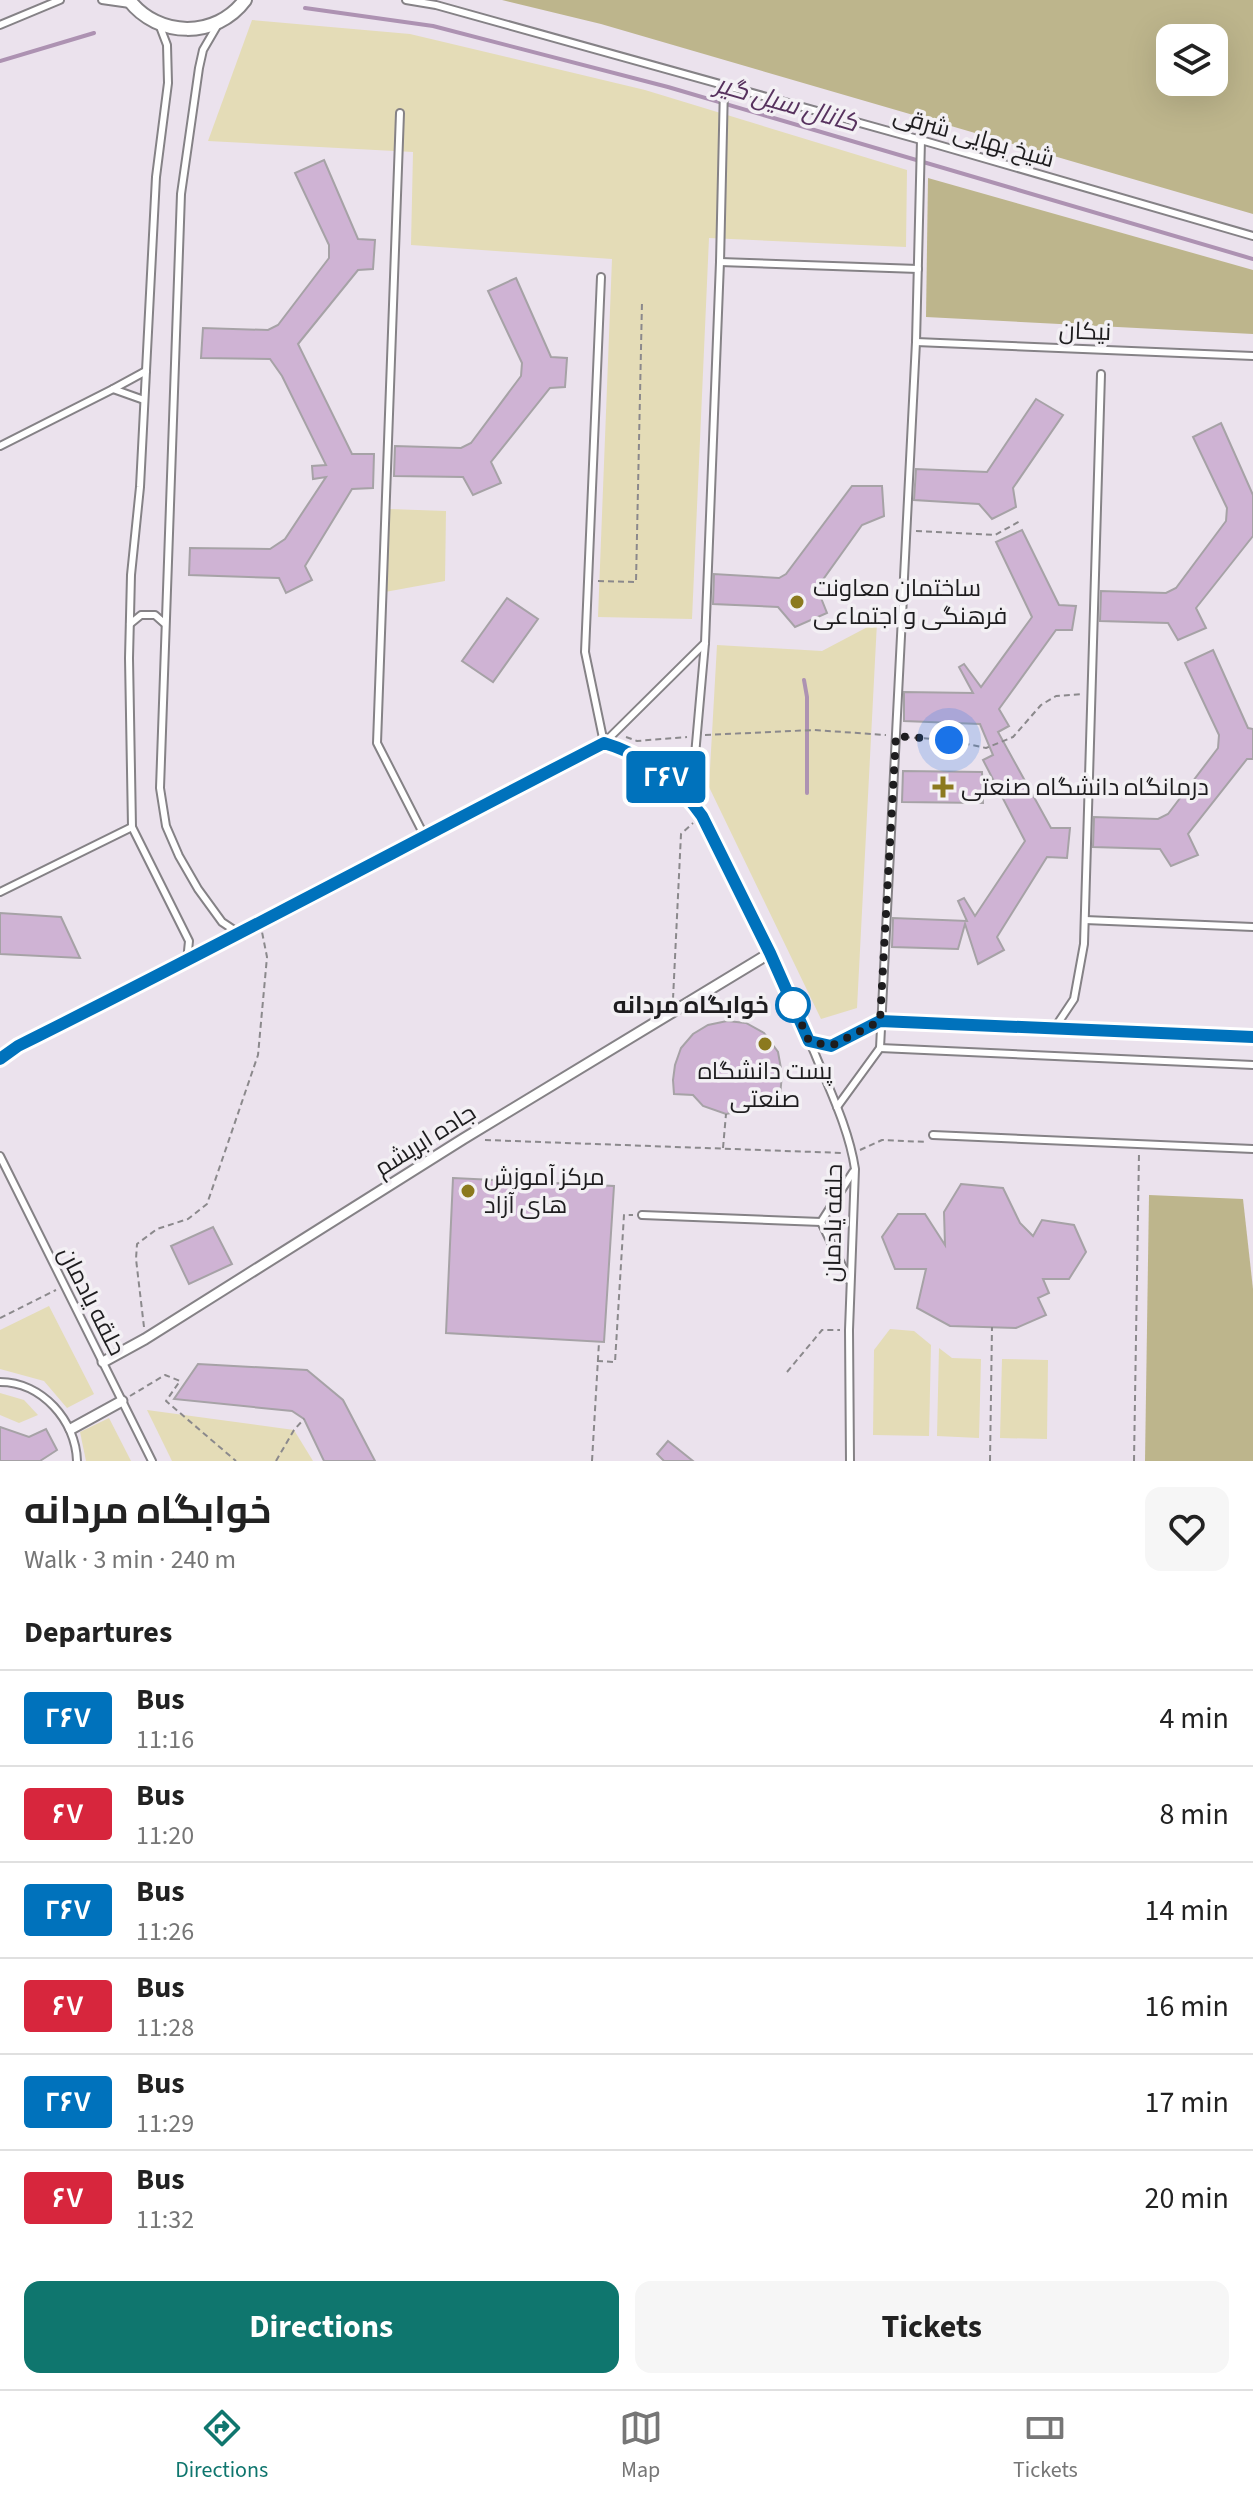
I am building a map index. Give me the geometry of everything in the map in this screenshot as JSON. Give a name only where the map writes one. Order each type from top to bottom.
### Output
[{"type":"street","points":[[130,2],[144,16],[159,24],[179,29],[199,29],[218,23],[245,0]]},
{"type":"street","name":"جاده ابریشم","points":[[103,1362],[770,953]]},
{"type":"street","points":[[71,1429],[122,1401]]},
{"type":"lane","points":[[0,25],[60,0]]},
{"type":"lane","points":[[102,0],[130,2]]},
{"type":"lane","name":"شیخ بهایی شرقی","points":[[406,0],[436,5],[921,140],[1253,236]]},
{"type":"lane","points":[[218,23],[203,50],[199,68],[181,194],[160,788],[166,826],[179,856],[222,922],[240,934]]},
{"type":"lane","points":[[159,24],[167,45],[168,83],[156,177],[140,487],[131,575],[132,827],[189,941],[187,961]]},
{"type":"lane","points":[[691,800],[705,643],[724,86]]},
{"type":"lane","points":[[400,113],[377,743],[424,835]]},
{"type":"lane","points":[[837,1107],[880,1048],[916,342],[921,140]]},
{"type":"lane","points":[[720,262],[918,269]]},
{"type":"lane","points":[[601,277],[585,652],[604,743]]},
{"type":"lane","name":"نیکان","points":[[916,342],[1253,356]]},
{"type":"lane","points":[[0,446],[146,371]]},
{"type":"lane","points":[[1054,1029],[1074,999],[1085,920],[1101,374]]},
{"type":"lane","points":[[113,389],[144,400]]},
{"type":"lane","points":[[130,624],[141,615],[155,615],[164,623]]},
{"type":"lane","points":[[0,1059],[18,1046],[240,934],[604,743],[705,643]]},
{"type":"lane","name":"حلقه یادمان","points":[[604,743],[648,761],[691,800],[702,816],[770,953],[837,1107],[855,1169],[849,1330],[850,1461]]},
{"type":"lane","points":[[0,892],[132,827]]},
{"type":"lane","points":[[1085,920],[1253,927]]},
{"type":"lane","points":[[809,1041],[831,1046],[880,1021],[1253,1037]]},
{"type":"lane","points":[[880,1048],[1253,1065]]},
{"type":"lane","points":[[933,1135],[1253,1149]]},
{"type":"lane","name":"حلقه یادمان","points":[[0,1156],[3,1172],[152,1461]]},
{"type":"lane","points":[[821,1222],[855,1169]]},
{"type":"lane","points":[[642,1215],[821,1222]]},
{"type":"lane","points":[[821,1222],[851,1284]]},
{"type":"lane","points":[[0,1382],[34,1391],[56,1407],[71,1429],[77,1461]]},
{"type":"path","points":[[589,581],[636,582],[642,302]]},
{"type":"path","points":[[906,531],[995,535],[1022,520]]},
{"type":"path","points":[[785,731],[814,730],[949,740],[986,748],[1013,737],[1041,705],[1056,696],[1092,694]]},
{"type":"path","points":[[672,1012],[681,834],[702,816]]},
{"type":"path","points":[[145,1339],[137,1244],[157,1229],[188,1219],[207,1204],[258,1055],[267,957],[261,923]]},
{"type":"path","points":[[723,1150],[726,1114]]},
{"type":"path","points":[[463,1139],[853,1154],[882,1140],[933,1142],[933,1135]]},
{"type":"path","points":[[1134,1461],[1139,1144]]},
{"type":"path","points":[[597,1361],[615,1362],[624,1215],[642,1215]]},
{"type":"path","points":[[0,1318],[63,1286]]},
{"type":"path","points":[[990,1461],[992,1327]]},
{"type":"path","points":[[787,1372],[822,1330],[849,1330]]},
{"type":"path","points":[[592,1461],[599,1342]]},
{"type":"path","points":[[122,1401],[165,1375],[180,1381],[166,1401],[236,1461]]},
{"type":"path","points":[[276,1461],[304,1419]]},
{"type":"shaded area","points":[[0,0],[1253,0],[1253,1461],[0,1461]]},
{"type":"shaded area","points":[[502,0],[1253,0],[1253,214],[601,24]]},
{"type":"shaded area","points":[[252,20],[410,34],[645,90],[907,170],[906,247],[709,238],[692,619],[598,617],[612,259],[411,245],[413,152],[208,141]]},
{"type":"shaded area","points":[[928,178],[1253,270],[1253,334],[926,317]]},
{"type":"shaded area","points":[[389,509],[446,511],[445,581],[385,592]]},
{"type":"shaded area","points":[[877,622],[857,1008],[821,1019],[709,787],[717,645],[822,651]]},
{"type":"shaded area","points":[[1149,1195],[1243,1199],[1253,1289],[1253,1461],[1145,1461]]},
{"type":"shaded area","points":[[49,1306],[94,1394],[67,1408],[44,1381],[0,1369],[0,1330]]},
{"type":"shaded area","points":[[890,1329],[914,1331],[931,1345],[929,1436],[873,1435],[874,1350]]},
{"type":"shaded area","points":[[939,1348],[952,1358],[981,1359],[979,1438],[937,1436]]},
{"type":"shaded area","points":[[1002,1359],[1048,1360],[1047,1439],[1000,1438]]},
{"type":"shaded area","points":[[0,1393],[24,1400],[38,1415],[19,1423],[0,1415]]},
{"type":"shaded area","points":[[147,1410],[294,1430],[313,1461],[172,1461]]},
{"type":"shaded area","points":[[109,1418],[131,1461],[86,1461],[80,1432]]},
{"type":"building","points":[[324,160],[358,239],[375,240],[373,269],[358,270],[298,344],[352,454],[374,454],[373,488],[352,489],[305,566],[312,580],[286,593],[279,578],[189,575],[190,548],[270,549],[285,539],[326,477],[313,479],[312,466],[326,465],[282,376],[270,359],[201,358],[203,328],[268,330],[278,325],[329,258],[329,245],[295,173]]},
{"type":"building","points":[[516,278],[551,357],[567,358],[565,387],[550,388],[491,462],[501,483],[473,495],[463,477],[394,476],[395,446],[461,448],[471,443],[521,376],[522,363],[488,291]]},
{"type":"building","points":[[1036,399],[1063,415],[1013,488],[1016,507],[992,519],[979,504],[914,500],[916,469],[987,472]]},
{"type":"building","points":[[1221,423],[1253,495],[1253,536],[1196,608],[1206,628],[1178,640],[1168,623],[1100,621],[1101,591],[1166,593],[1176,588],[1226,521],[1227,508],[1193,437]]},
{"type":"building","points":[[852,486],[882,486],[884,516],[862,525],[817,588],[827,613],[795,627],[778,607],[713,604],[714,574],[779,578],[786,574]]},
{"type":"building","points":[[1022,530],[1059,605],[1076,606],[1072,630],[1056,630],[999,709],[1009,726],[998,732],[1051,828],[1070,828],[1067,858],[1047,857],[997,937],[1004,950],[978,964],[965,924],[958,949],[892,947],[893,918],[967,921],[958,901],[964,898],[975,916],[1025,841],[983,760],[993,755],[980,724],[904,721],[904,692],[973,693],[959,667],[964,664],[981,687],[1032,617],[996,542]]},
{"type":"building","points":[[507,598],[538,619],[493,682],[462,661]]},
{"type":"building","points":[[1213,650],[1248,728],[1253,729],[1253,759],[1247,759],[1188,834],[1198,855],[1171,866],[1160,849],[1093,847],[1094,817],[1158,819],[1168,814],[1218,748],[1219,735],[1185,663]]},
{"type":"building","name":"درمانگاه دانشگاه صنعتی","points":[[903,771],[982,772],[983,803],[902,802]]},
{"type":"building","points":[[0,913],[61,917],[80,958],[0,954]]},
{"type":"building","points":[[727,1021],[746,1023],[764,1033],[778,1052],[782,1074],[780,1096],[759,1097],[752,1105],[726,1114],[703,1106],[693,1095],[674,1094],[673,1080],[681,1048],[693,1034],[708,1025]]},
{"type":"building","points":[[453,1178],[614,1186],[604,1342],[446,1333]]},
{"type":"building","points":[[961,1184],[1003,1188],[1020,1223],[1033,1236],[1042,1220],[1074,1225],[1086,1252],[1069,1279],[1043,1279],[1049,1293],[1038,1298],[1046,1315],[1016,1328],[950,1326],[917,1308],[926,1269],[895,1269],[882,1237],[898,1214],[925,1214],[945,1245],[944,1212]]},
{"type":"building","points":[[213,1227],[232,1264],[189,1284],[171,1246]]},
{"type":"building","points":[[198,1364],[307,1370],[343,1400],[375,1461],[324,1461],[304,1419],[292,1411],[174,1399]]},
{"type":"building","points":[[0,1427],[29,1437],[46,1429],[57,1450],[40,1461],[0,1461]]},
{"type":"building","points":[[668,1441],[693,1461],[664,1461],[657,1454]]},
{"type":"waterway","name":"کانال سیل گیر","points":[[305,8],[433,26],[668,87],[1253,259]]},
{"type":"waterway","name":"کانال سیل گیر","points":[[0,61],[94,33]]},
{"type":"waterway","points":[[804,680],[807,697],[807,793]]},
{"type":"bus line","name":"۲۶۷","points":[[0,1059],[18,1046],[240,934],[604,743],[648,761],[691,800],[702,816],[770,953],[809,1041],[831,1046],[880,1021],[1253,1037]]},
{"type":"place","name":"ساختمان معاونت فرهنگی و اجتماعی","points":[[797,602]]},
{"type":"place","name":"درمانگاه دانشگاه صنعتی","points":[[943,787]]},
{"type":"place","name":"خوابگاه مردانه","points":[[793,1005]]},
{"type":"place","name":"پست دانشگاه صنعتی","points":[[765,1044]]},
{"type":"place","name":"مرکز آموزش های آزاد","points":[[468,1191]]},
{"type":"route","points":[[793,1005],[792,1002],[809,1041],[831,1046],[880,1021],[896,736],[949,740]]}]
